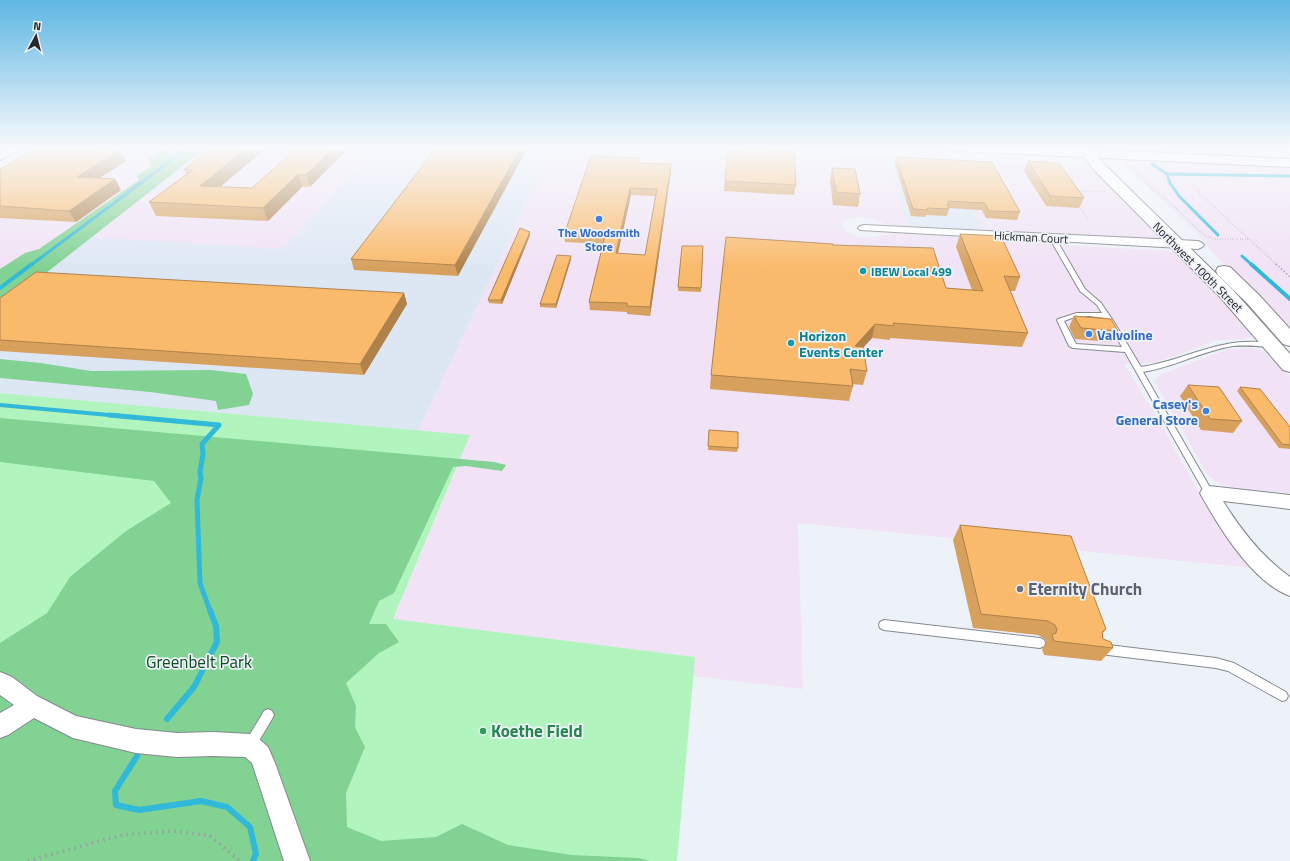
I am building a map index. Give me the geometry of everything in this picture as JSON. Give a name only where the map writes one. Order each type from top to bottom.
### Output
[{"type":"main road","name":"Northwest 100th Street","points":[[1119,187],[1226,293],[1290,366]]},
{"type":"main road","name":"Northwest 100th Street","points":[[1133,187],[1198,245],[1253,299],[1290,340]]},
{"type":"street","name":"Hickman Court","points":[[864,228],[1053,239],[1198,245]]},
{"type":"street","points":[[1209,493],[1290,502]]},
{"type":"street","points":[[1209,493],[1224,519],[1243,546],[1268,572],[1290,588]]},
{"type":"street","points":[[0,682],[20,698],[73,727],[136,741],[177,746],[213,744],[250,746],[260,755],[267,771],[297,861]]},
{"type":"street","points":[[0,727],[34,706]]},
{"type":"lane","points":[[1053,239],[1082,290],[1099,304],[1107,316],[1209,493]]},
{"type":"lane","points":[[1107,316],[1093,314],[1069,315],[1060,320],[1073,346],[1127,350]]},
{"type":"lane","points":[[1139,370],[1155,368],[1226,345],[1239,343],[1272,345]]},
{"type":"lane","points":[[884,625],[1040,643]]},
{"type":"lane","points":[[1096,649],[1216,663],[1230,667],[1282,696]]},
{"type":"lane","points":[[250,746],[268,715]]},
{"type":"path","points":[[1150,187],[1163,196],[1204,235],[1215,239],[1248,239]]},
{"type":"path","points":[[1197,189],[1199,193],[1290,277]]},
{"type":"path","points":[[1074,191],[1107,192]]},
{"type":"path","points":[[1076,201],[1088,220]]},
{"type":"path","points":[[28,861],[122,835],[178,831],[210,836],[240,861]]},
{"type":"shaded area","points":[[0,187],[341,187],[283,249],[71,236],[0,288]]},
{"type":"shaded area","points":[[341,187],[534,187],[418,431],[0,393],[0,288],[71,236],[283,249]]},
{"type":"shaded area","points":[[534,187],[896,187],[908,226],[888,225],[869,218],[858,217],[847,219],[842,223],[842,226],[847,232],[858,237],[870,238],[893,233],[1169,251],[1178,254],[1217,292],[1255,336],[1244,339],[1218,340],[1154,363],[1124,364],[1152,409],[1218,526],[1234,548],[1253,568],[798,523],[803,689],[693,676],[695,657],[393,620],[470,435],[418,431]]},
{"type":"shaded area","points":[[896,187],[964,187],[983,231],[908,226]]},
{"type":"shaded area","points":[[964,187],[1112,187],[1161,238],[1159,240],[1153,240],[983,231]]},
{"type":"shaded area","points":[[1148,187],[1290,187],[1290,331],[1214,254],[1199,235]]},
{"type":"shaded area","points":[[1253,348],[1269,353],[1290,377],[1290,493],[1234,488],[1221,484],[1211,478],[1207,474],[1155,382],[1156,379],[1162,374],[1226,350]]},
{"type":"green space","points":[[129,187],[156,187],[0,309],[0,269],[25,253],[39,249]]},
{"type":"green space","points":[[0,359],[41,363],[91,371],[211,370],[246,374],[253,394],[249,405],[218,410],[216,401],[150,392],[0,378]]},
{"type":"green space","name":"Greenbelt Park","points":[[0,393],[470,435],[393,619],[695,657],[677,861],[0,861]]},
{"type":"green space","name":"Greenbelt Park","points":[[0,418],[494,462],[506,465],[502,471],[466,466],[453,467],[394,593],[379,601],[369,624],[386,624],[399,642],[379,653],[346,683],[356,706],[355,727],[365,747],[346,793],[347,827],[381,841],[436,837],[462,824],[508,845],[572,855],[639,858],[650,861],[0,861],[0,643],[47,613],[70,577],[126,531],[171,503],[154,481],[0,462]]},
{"type":"building","points":[[0,187],[103,187],[69,211],[0,206]]},
{"type":"building","points":[[169,187],[284,187],[263,208],[149,202]]},
{"type":"building","points":[[406,187],[499,187],[455,265],[351,259]]},
{"type":"building","points":[[580,187],[668,187],[650,307],[627,306],[627,303],[589,302],[605,236],[564,235]],"holes":[[[630,188],[657,189],[645,255],[616,253]]]},
{"type":"building","points":[[835,187],[859,187],[860,194],[836,192]]},
{"type":"building","points":[[906,187],[1006,187],[1020,212],[989,211],[985,203],[948,201],[950,204],[947,204],[949,209],[913,209]]},
{"type":"building","points":[[1044,187],[1076,187],[1084,198],[1050,196]]},
{"type":"building","points":[[520,228],[530,232],[501,300],[488,300]]},
{"type":"building","points":[[960,234],[1001,236],[1020,277],[1004,276],[1028,333],[893,323],[894,326],[875,324],[855,346],[863,347],[867,371],[850,369],[853,386],[711,375],[726,237],[833,245],[933,248],[946,288],[983,291]]},
{"type":"building","points":[[682,246],[703,246],[701,288],[678,287]]},
{"type":"building","points":[[557,255],[571,256],[556,304],[540,304]]},
{"type":"building","points":[[36,272],[404,293],[360,364],[0,340],[0,298]]},
{"type":"building","points":[[1074,316],[1111,319],[1118,331],[1081,328]]},
{"type":"building","points":[[1188,385],[1219,387],[1242,421],[1210,419]]},
{"type":"building","name":"Casey's General Store","points":[[1240,387],[1260,389],[1290,427],[1290,445],[1282,444]]},
{"type":"building","points":[[709,430],[738,432],[738,448],[708,446]]},
{"type":"building","name":"Eternity Church","points":[[960,525],[1071,536],[1106,629],[1102,632],[1103,639],[1111,642],[1113,648],[1054,641],[1052,635],[1056,633],[1057,629],[1055,625],[1048,621],[981,614]]},
{"type":"waterway","points":[[31,265],[135,187]]},
{"type":"waterway","points":[[1173,187],[1179,196],[1218,235]]},
{"type":"waterway","points":[[1242,256],[1252,265]]},
{"type":"waterway","points":[[0,288],[32,264]]},
{"type":"waterway","points":[[1251,264],[1290,299]]},
{"type":"waterway","points":[[0,405],[120,416]]},
{"type":"waterway","points":[[109,415],[120,416]]},
{"type":"waterway","points":[[120,416],[219,425],[202,444],[203,454],[200,472],[201,478],[197,500],[200,583],[210,611]]},
{"type":"waterway","points":[[167,719],[194,687],[217,642],[216,626],[210,610]]},
{"type":"waterway","points":[[137,756],[115,791],[116,805],[139,810],[201,801],[227,807],[250,827],[256,854],[253,861]]},
{"type":"place","name":"The Woodsmith Store","points":[[599,219]]},
{"type":"place","name":"IBEW Local 499","points":[[863,271]]},
{"type":"place","name":"Valvoline","points":[[1089,334]]},
{"type":"place","name":"Horizon Events Center","points":[[791,343]]},
{"type":"place","name":"Casey's General Store","points":[[1206,411]]},
{"type":"place","name":"Eternity Church","points":[[1020,589]]},
{"type":"place","name":"Koethe Field","points":[[483,731]]}]
